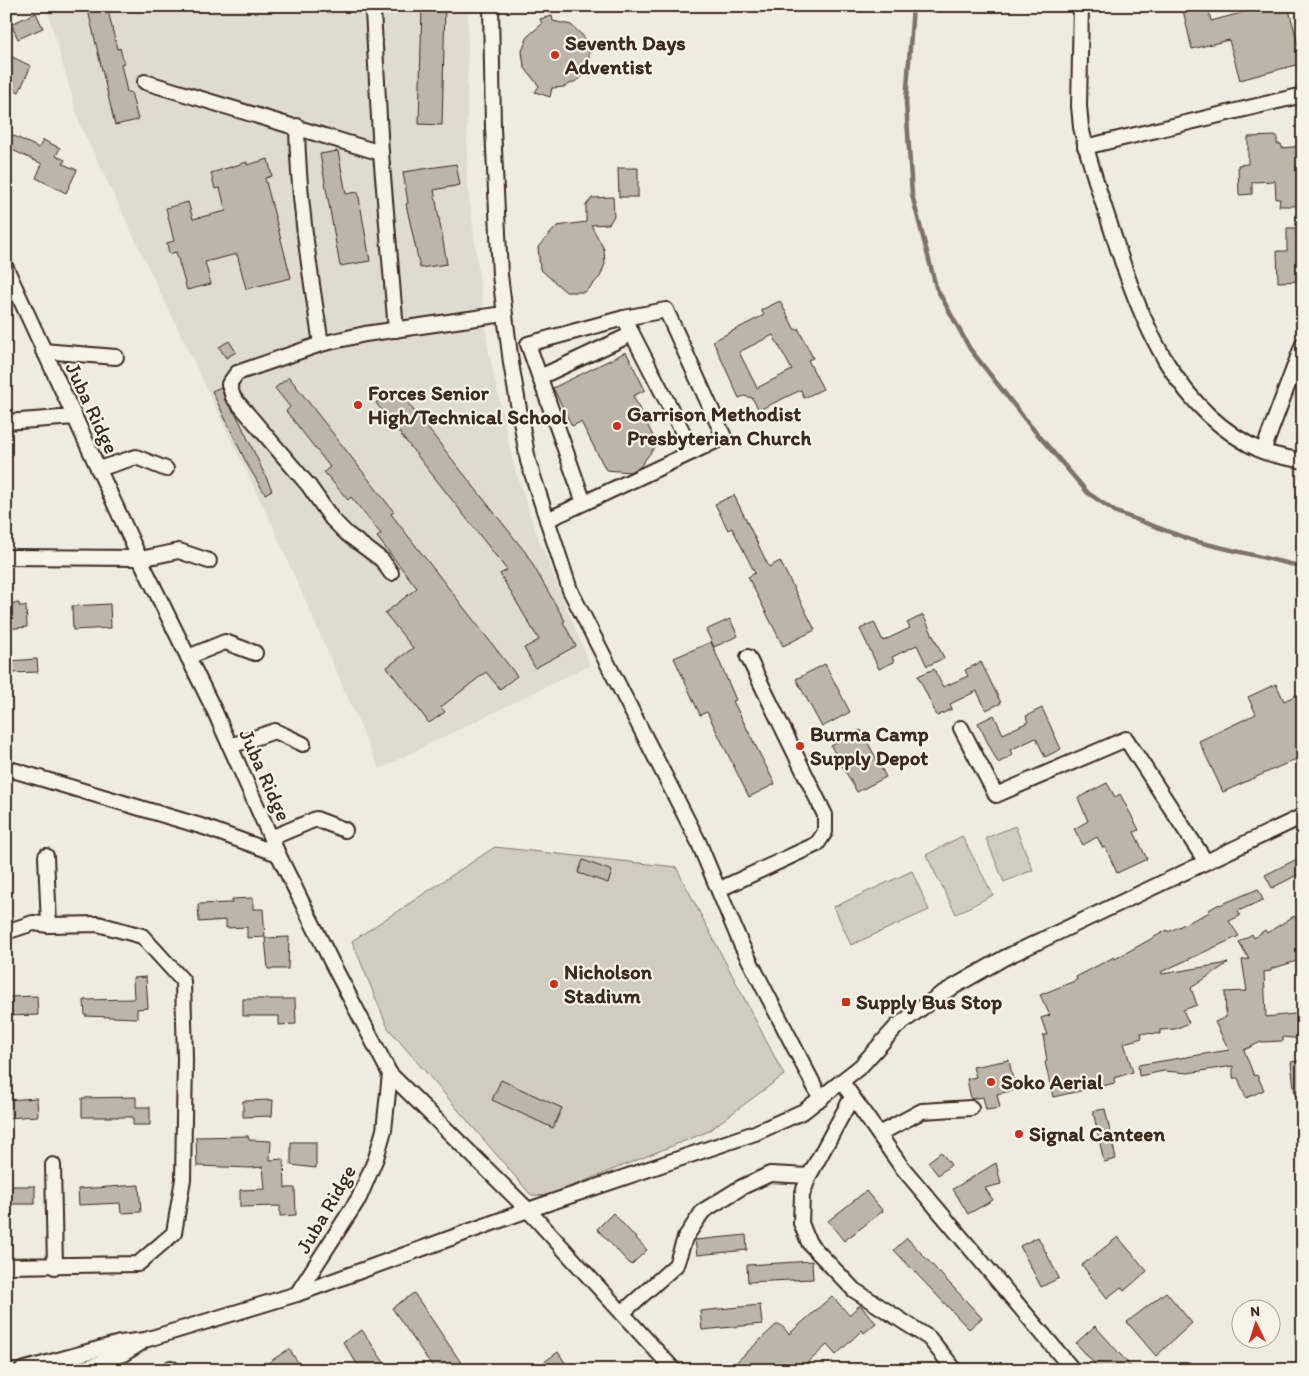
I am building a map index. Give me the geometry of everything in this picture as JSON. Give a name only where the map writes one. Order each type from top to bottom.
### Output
[{"type":"street","points":[[492,6],[493,128],[504,314],[528,461],[570,590],[657,758],[720,889],[741,944],[821,1098]]},
{"type":"street","points":[[1081,6],[1079,106],[1085,147],[1143,319],[1163,358],[1185,391],[1220,425],[1263,451],[1303,461]]},
{"type":"street","points":[[373,11],[381,153],[396,330]]},
{"type":"street","points":[[145,82],[297,126],[381,153]]},
{"type":"street","points":[[1085,147],[1303,96]]},
{"type":"street","points":[[297,126],[297,168],[307,253],[322,344]]},
{"type":"street","name":"Juba Ridge","points":[[6,268],[98,469],[230,746],[278,854],[390,1074],[384,1130],[376,1158],[359,1198],[298,1294]]},
{"type":"street","points":[[548,520],[724,437],[666,310],[624,318],[528,344],[584,503]]},
{"type":"street","points":[[391,573],[382,560],[347,534],[332,519],[309,486],[229,391],[229,384],[237,373],[322,344],[396,330],[504,314]]},
{"type":"street","points":[[624,318],[693,452]]},
{"type":"street","points":[[540,377],[632,334]]},
{"type":"street","points":[[1263,451],[1303,344]]},
{"type":"street","points":[[43,351],[116,357]]},
{"type":"street","points":[[6,422],[74,417]]},
{"type":"street","points":[[98,469],[136,457],[166,469]]},
{"type":"street","points":[[6,557],[140,558],[179,551],[209,561]]},
{"type":"street","points":[[188,657],[225,642],[255,653]]},
{"type":"street","points":[[720,889],[817,844],[825,832],[825,815],[748,657]]},
{"type":"street","points":[[961,728],[996,795],[1126,739],[1206,862]]},
{"type":"street","points":[[230,746],[275,731],[303,744]]},
{"type":"street","points":[[6,768],[204,827],[278,854]]},
{"type":"street","points":[[22,1370],[85,1351],[120,1343],[145,1340],[298,1294],[528,1210],[755,1133],[804,1111],[861,1066],[897,1026],[941,994],[1004,958],[1303,816]]},
{"type":"street","points":[[271,838],[316,819],[345,830]]},
{"type":"street","points":[[46,856],[49,925]]},
{"type":"street","points":[[6,932],[32,923],[49,925],[98,924],[142,936],[183,981],[186,1059],[183,1179],[174,1233],[138,1264],[55,1267],[6,1266]]},
{"type":"street","points":[[390,1074],[528,1210],[674,1370]]},
{"type":"street","points":[[842,1082],[901,1166],[1073,1370]]},
{"type":"street","points":[[852,1097],[809,1176],[802,1195],[801,1222],[809,1243],[854,1290],[929,1338],[955,1370]]},
{"type":"street","points":[[879,1134],[922,1111],[971,1108]]},
{"type":"street","points":[[53,1165],[55,1267]]},
{"type":"street","points":[[622,1313],[676,1265],[685,1238],[703,1211],[742,1187],[770,1174],[809,1176]]},
{"type":"street","points":[[81,1370],[123,1354],[145,1340]]},
{"type":"shaded area","name":"Forces Senior High/Technical School","points":[[46,6],[468,6],[467,178],[488,347],[513,463],[538,537],[590,665],[379,769],[273,527],[80,125]]},
{"type":"shaded area","points":[[1015,826],[1033,870],[1004,882],[986,838]]},
{"type":"shaded area","points":[[962,836],[993,895],[956,914],[926,855]]},
{"type":"shaded area","name":"Nicholson Stadium","points":[[495,847],[676,867],[784,1075],[707,1132],[547,1196],[531,1195],[388,1028],[352,941]]},
{"type":"shaded area","points":[[912,871],[929,910],[851,945],[834,907]]},
{"type":"building","points":[[87,6],[107,6],[117,49],[120,48],[124,63],[121,64],[127,92],[131,92],[138,120],[115,125]]},
{"type":"building","points":[[422,6],[445,6],[442,125],[419,124]]},
{"type":"building","points":[[1182,6],[1208,6],[1211,21],[1267,6],[1288,6],[1303,63],[1240,80],[1229,40],[1192,49]]},
{"type":"building","points":[[36,13],[43,28],[18,39],[11,24]]},
{"type":"building","points":[[552,16],[553,21],[571,25],[583,36],[589,51],[589,59],[583,74],[578,80],[564,87],[552,88],[550,97],[535,92],[539,86],[524,67],[522,51],[528,36],[542,24],[540,19]]},
{"type":"building","points":[[6,54],[31,66],[19,92],[6,86]]},
{"type":"building","points":[[6,132],[39,148],[43,140],[60,148],[56,156],[65,160],[63,164],[77,170],[66,193],[36,178],[42,164],[6,147]]},
{"type":"building","points":[[1277,136],[1277,144],[1281,144],[1282,148],[1303,146],[1303,206],[1279,206],[1280,199],[1276,199],[1275,181],[1252,182],[1252,194],[1239,195],[1238,165],[1248,164],[1248,137]]},
{"type":"building","points":[[338,151],[346,194],[358,192],[370,261],[340,266],[320,154]]},
{"type":"building","points":[[268,159],[272,176],[265,178],[291,278],[246,289],[237,254],[205,262],[211,284],[187,290],[176,252],[169,254],[167,243],[174,241],[166,208],[188,202],[193,219],[226,211],[220,188],[215,189],[211,173],[247,162],[247,165]]},
{"type":"building","points":[[456,164],[460,185],[434,190],[447,264],[420,268],[406,204],[408,203],[403,172]]},
{"type":"building","points":[[618,168],[638,168],[638,197],[619,197]]},
{"type":"building","points":[[613,197],[614,216],[609,224],[591,225],[604,249],[605,264],[600,277],[585,292],[566,292],[540,269],[538,247],[557,226],[586,222],[586,205],[592,198]]},
{"type":"building","points":[[1287,228],[1303,228],[1303,281],[1278,282],[1277,251],[1287,251]]},
{"type":"building","points":[[780,301],[795,330],[798,328],[813,358],[808,360],[823,389],[804,398],[801,390],[759,410],[752,398],[744,396],[739,398],[713,341],[764,315],[761,310]],"holes":[[[773,335],[792,370],[757,388],[739,352]]]},
{"type":"building","points":[[229,341],[236,352],[226,358],[219,347]]},
{"type":"building","points":[[626,352],[645,390],[633,396],[657,444],[639,468],[630,472],[606,470],[581,422],[572,426],[553,388]]},
{"type":"building","points":[[289,377],[394,512],[391,514],[517,676],[500,689],[486,672],[441,707],[445,712],[429,723],[387,667],[413,648],[385,613],[417,588],[377,537],[381,534],[351,497],[348,500],[324,472],[330,467],[286,411],[290,407],[275,388]]},
{"type":"building","points":[[221,387],[225,400],[238,418],[272,490],[265,494],[247,464],[212,391]]},
{"type":"building","points":[[396,388],[526,553],[565,621],[563,622],[576,646],[535,668],[524,648],[539,640],[500,574],[507,570],[376,403]]},
{"type":"building","points":[[734,495],[769,567],[780,561],[815,630],[783,646],[748,577],[755,573],[732,528],[728,530],[715,504]]},
{"type":"building","points":[[19,603],[19,606],[26,606],[27,627],[6,629],[6,604]]},
{"type":"building","points":[[110,604],[111,628],[73,630],[72,606]]},
{"type":"building","points":[[923,615],[944,658],[927,666],[917,645],[892,657],[894,662],[879,669],[860,629],[874,622],[883,641],[910,628],[907,623]]},
{"type":"building","points":[[730,619],[738,636],[714,647],[706,630]]},
{"type":"building","points":[[711,642],[736,700],[733,701],[775,784],[749,797],[707,712],[700,715],[674,658]]},
{"type":"building","points":[[37,659],[38,672],[10,673],[9,661]]},
{"type":"building","points":[[981,662],[1001,703],[986,710],[977,691],[950,704],[952,709],[937,716],[918,676],[934,669],[943,687],[968,676],[965,670]]},
{"type":"building","points":[[825,664],[850,712],[822,727],[796,679]]},
{"type":"building","points":[[1276,684],[1284,701],[1303,692],[1303,756],[1223,792],[1199,741],[1256,714],[1248,697]]},
{"type":"building","points":[[1042,708],[1061,749],[1045,757],[1036,738],[1010,750],[1013,755],[998,763],[978,723],[994,715],[1003,734],[1028,722],[1026,716]]},
{"type":"building","points":[[861,730],[886,777],[857,792],[831,746]]},
{"type":"building","points":[[1107,783],[1115,797],[1120,794],[1139,830],[1134,832],[1147,859],[1117,873],[1105,847],[1103,848],[1097,837],[1083,845],[1074,829],[1088,821],[1078,798]]},
{"type":"building","points":[[1303,856],[1303,872],[1272,888],[1265,875]]},
{"type":"building","points":[[583,860],[612,871],[608,883],[578,873]]},
{"type":"building","points":[[1258,889],[1263,900],[1238,911],[1240,916],[1229,921],[1239,936],[1161,972],[1162,974],[1228,963],[1191,988],[1197,1005],[1183,1010],[1189,1023],[1175,1029],[1160,1030],[1160,1034],[1141,1033],[1142,1038],[1124,1043],[1133,1072],[1114,1078],[1115,1083],[1053,1097],[1045,1062],[1047,1061],[1043,1035],[1047,1035],[1041,1018],[1050,1015],[1040,995],[1077,980],[1076,977],[1114,957],[1115,959],[1167,930],[1168,932],[1210,912],[1209,910],[1219,904]]},
{"type":"building","points":[[253,898],[253,909],[263,909],[265,937],[247,938],[247,927],[226,928],[226,920],[199,922],[198,904],[232,903],[232,899]]},
{"type":"building","points":[[1294,916],[1303,928],[1303,959],[1264,972],[1266,1017],[1303,1013],[1303,1039],[1283,1037],[1283,1041],[1261,1042],[1244,1050],[1254,1076],[1257,1075],[1264,1090],[1246,1098],[1238,1078],[1233,1078],[1233,1066],[1188,1073],[1164,1071],[1139,1076],[1138,1065],[1229,1050],[1215,1022],[1226,1017],[1225,992],[1247,991],[1242,960],[1249,959],[1239,942],[1252,934],[1254,938],[1265,930],[1267,933]]},
{"type":"building","points":[[289,937],[288,969],[268,969],[265,938]]},
{"type":"building","points":[[146,977],[148,1008],[137,1009],[137,1018],[85,1016],[84,1000],[134,999],[133,978]]},
{"type":"building","points":[[37,996],[38,1015],[6,1016],[6,997]]},
{"type":"building","points":[[243,999],[295,999],[296,1024],[279,1025],[279,1016],[243,1016]]},
{"type":"building","points":[[1009,1060],[1015,1090],[997,1094],[1000,1108],[986,1110],[983,1097],[971,1099],[967,1079],[976,1077],[973,1067]]},
{"type":"building","points":[[1303,1060],[1303,1096],[1295,1096],[1291,1062]]},
{"type":"building","points":[[501,1080],[562,1108],[553,1128],[492,1100]]},
{"type":"building","points":[[136,1097],[136,1107],[150,1107],[150,1125],[133,1125],[133,1117],[82,1117],[82,1098]]},
{"type":"building","points":[[37,1098],[38,1116],[6,1118],[6,1100]]},
{"type":"building","points":[[273,1100],[272,1116],[243,1117],[243,1101]]},
{"type":"building","points":[[1105,1109],[1116,1159],[1104,1162],[1093,1111]]},
{"type":"building","points":[[248,1136],[249,1140],[271,1141],[270,1160],[284,1159],[285,1188],[295,1188],[296,1215],[280,1216],[280,1206],[240,1207],[240,1190],[265,1189],[263,1167],[197,1166],[196,1137]]},
{"type":"building","points":[[291,1142],[316,1142],[316,1168],[291,1165]]},
{"type":"building","points":[[941,1152],[951,1165],[938,1175],[928,1162]]},
{"type":"building","points":[[996,1163],[1001,1184],[985,1188],[993,1200],[968,1214],[953,1189]]},
{"type":"building","points":[[139,1185],[141,1212],[121,1213],[120,1203],[79,1205],[78,1189]]},
{"type":"building","points":[[6,1186],[35,1186],[35,1204],[6,1204]]},
{"type":"building","points":[[866,1191],[883,1211],[844,1241],[828,1221]]},
{"type":"building","points":[[613,1213],[647,1250],[631,1265],[597,1229]]},
{"type":"building","points":[[746,1235],[747,1250],[697,1255],[695,1240]]},
{"type":"building","points":[[1038,1237],[1059,1278],[1041,1287],[1020,1246]]},
{"type":"building","points":[[1118,1237],[1147,1271],[1124,1291],[1121,1287],[1107,1298],[1082,1265]]},
{"type":"building","points":[[907,1238],[982,1318],[969,1329],[894,1250]]},
{"type":"building","points":[[812,1261],[813,1279],[748,1282],[747,1265]]},
{"type":"building","points":[[1166,1292],[1192,1323],[1156,1356],[1127,1322]]},
{"type":"building","points":[[414,1293],[466,1370],[435,1370],[392,1308]]},
{"type":"building","points":[[832,1296],[849,1315],[860,1305],[876,1323],[864,1333],[862,1330],[836,1355],[827,1345],[800,1370],[728,1370],[776,1325],[781,1325],[789,1334]]},
{"type":"building","points":[[760,1305],[762,1324],[702,1330],[700,1311]]},
{"type":"building","points":[[1095,1326],[1134,1370],[1100,1370],[1076,1343]]},
{"type":"building","points":[[362,1330],[389,1370],[361,1370],[343,1342]]},
{"type":"building","points":[[289,1349],[303,1370],[257,1370]]},
{"type":"building","points":[[558,1352],[570,1370],[533,1370]]},
{"type":"waterway","points":[[913,6],[906,102],[912,195],[936,287],[970,349],[1028,423],[1088,493],[1116,512],[1194,541],[1303,567]]},
{"type":"place","name":"Seventh Days Adventist","points":[[555,55]]},
{"type":"place","name":"Forces Senior High/Technical School","points":[[358,405]]},
{"type":"place","name":"Garrison Methodist Presbyterian Church","points":[[617,426]]},
{"type":"place","name":"Burma Camp Supply Depot","points":[[800,746]]},
{"type":"place","name":"Nicholson Stadium","points":[[554,984]]},
{"type":"place","name":"Supply Bus Stop","points":[[846,1002]]},
{"type":"place","name":"Soko Aerial","points":[[991,1082]]},
{"type":"place","name":"Signal Canteen","points":[[1019,1134]]}]
